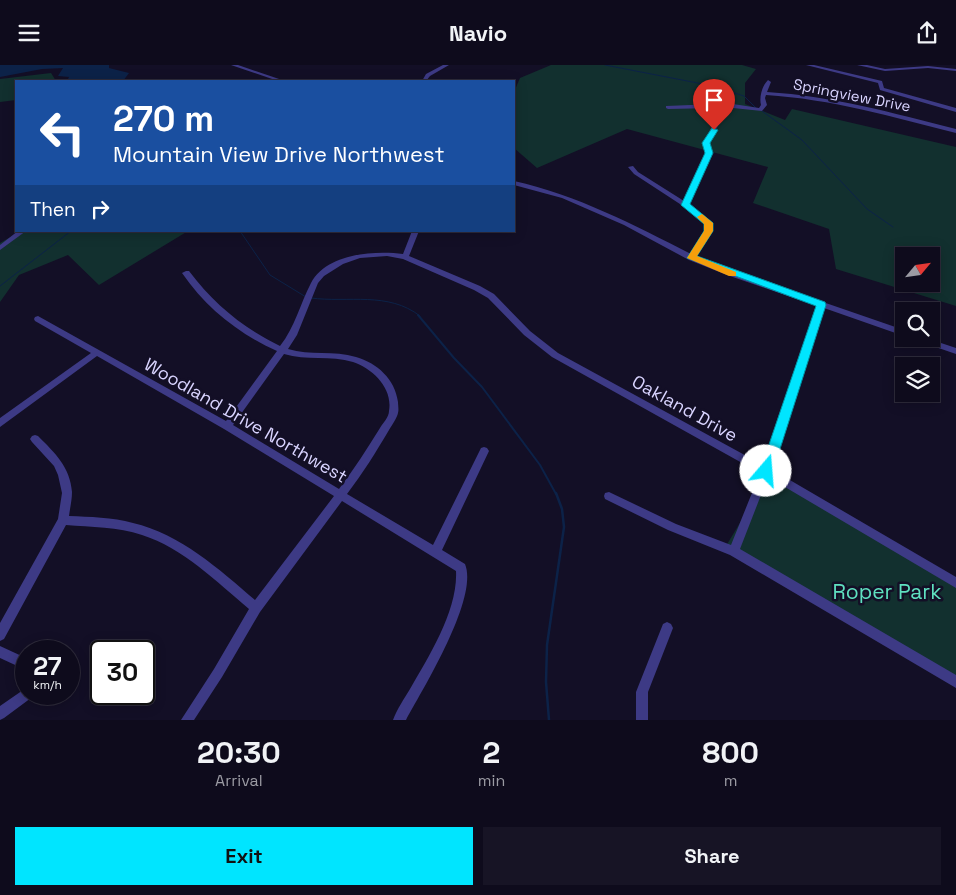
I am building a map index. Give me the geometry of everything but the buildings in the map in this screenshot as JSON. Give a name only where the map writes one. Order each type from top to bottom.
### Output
[{"type":"street","points":[[233,65],[278,80]]},
{"type":"street","points":[[424,80],[426,73],[446,65]]},
{"type":"street","points":[[808,65],[880,82],[882,89],[956,110]]},
{"type":"street","points":[[859,65],[885,70],[928,67],[956,70]]},
{"type":"street","points":[[668,107],[715,106],[724,109],[733,106],[760,110],[764,105],[762,98],[768,82]]},
{"type":"street","name":"Springview Drive","points":[[765,93],[805,95],[956,131]]},
{"type":"street","points":[[685,205],[709,153],[706,143],[724,109]]},
{"type":"street","points":[[631,167],[636,173],[709,223],[708,231],[692,258]]},
{"type":"street","points":[[515,183],[564,197],[626,224],[692,258],[895,330]]},
{"type":"street","points":[[0,249],[22,232]]},
{"type":"street","points":[[405,257],[416,232]]},
{"type":"street","name":"Oakland Drive","points":[[226,426],[293,335],[315,282],[328,267],[340,261],[373,254],[405,257],[491,296],[527,333],[549,351],[766,471],[956,583]]},
{"type":"street","points":[[186,273],[216,309],[250,335],[282,351],[355,359],[371,367],[385,379],[392,390],[394,413],[363,465],[256,608],[218,673],[186,720]]},
{"type":"street","points":[[734,551],[766,471],[821,305]]},
{"type":"street","name":"Woodland Drive Northwest","points":[[38,319],[226,426],[436,551],[461,568],[464,577],[446,631],[399,720]]},
{"type":"street","points":[[940,346],[956,351]]},
{"type":"street","points":[[0,423],[96,353]]},
{"type":"street","points":[[0,635],[63,521],[67,493],[63,475],[58,463],[35,439]]},
{"type":"street","points":[[436,551],[484,451]]},
{"type":"street","points":[[610,496],[672,527],[734,551],[956,682]]},
{"type":"street","points":[[63,521],[103,522],[143,530],[164,539],[196,559],[256,608]]},
{"type":"street","points":[[642,720],[642,693],[667,629]]},
{"type":"street","points":[[0,652],[15,659]]},
{"type":"street","points":[[0,714],[15,703]]},
{"type":"green space","points":[[551,65],[742,65],[756,69],[745,83],[745,104],[785,120],[792,109],[956,147],[956,306],[914,293],[940,293],[940,247],[895,247],[895,287],[836,269],[829,229],[753,203],[768,167],[627,129],[537,168],[515,149],[515,90],[520,78]]},
{"type":"green space","points":[[51,73],[55,80],[15,80],[15,100],[0,102],[0,79]]},
{"type":"green space","points":[[19,232],[186,232],[99,285],[68,255],[19,275],[0,302],[0,243]]},
{"type":"green space","name":"Roper Park","points":[[770,473],[956,583],[956,679],[726,546]]},
{"type":"water","points":[[0,65],[109,65],[109,68],[129,73],[124,80],[68,80],[69,77],[58,76],[63,68],[42,69],[0,77]]},
{"type":"waterway","points":[[605,65],[713,86],[744,96],[756,108]]},
{"type":"waterway","points":[[762,111],[802,140],[867,209],[893,227]]},
{"type":"waterway","points":[[0,286],[70,232]]},
{"type":"waterway","points":[[241,232],[270,275],[306,297]]},
{"type":"waterway","points":[[311,298],[367,299],[395,303],[408,308],[420,316]]},
{"type":"waterway","points":[[418,315],[454,358],[482,387],[540,465],[556,494]]},
{"type":"waterway","points":[[549,720],[546,682],[547,645],[564,527],[562,509],[556,493]]},
{"type":"slow traffic","points":[[702,217],[709,223],[708,231],[692,258],[733,274]]},
{"type":"route","points":[[714,130],[706,143],[709,153],[685,205],[709,223],[708,231],[692,258],[821,305],[766,471]]}]
